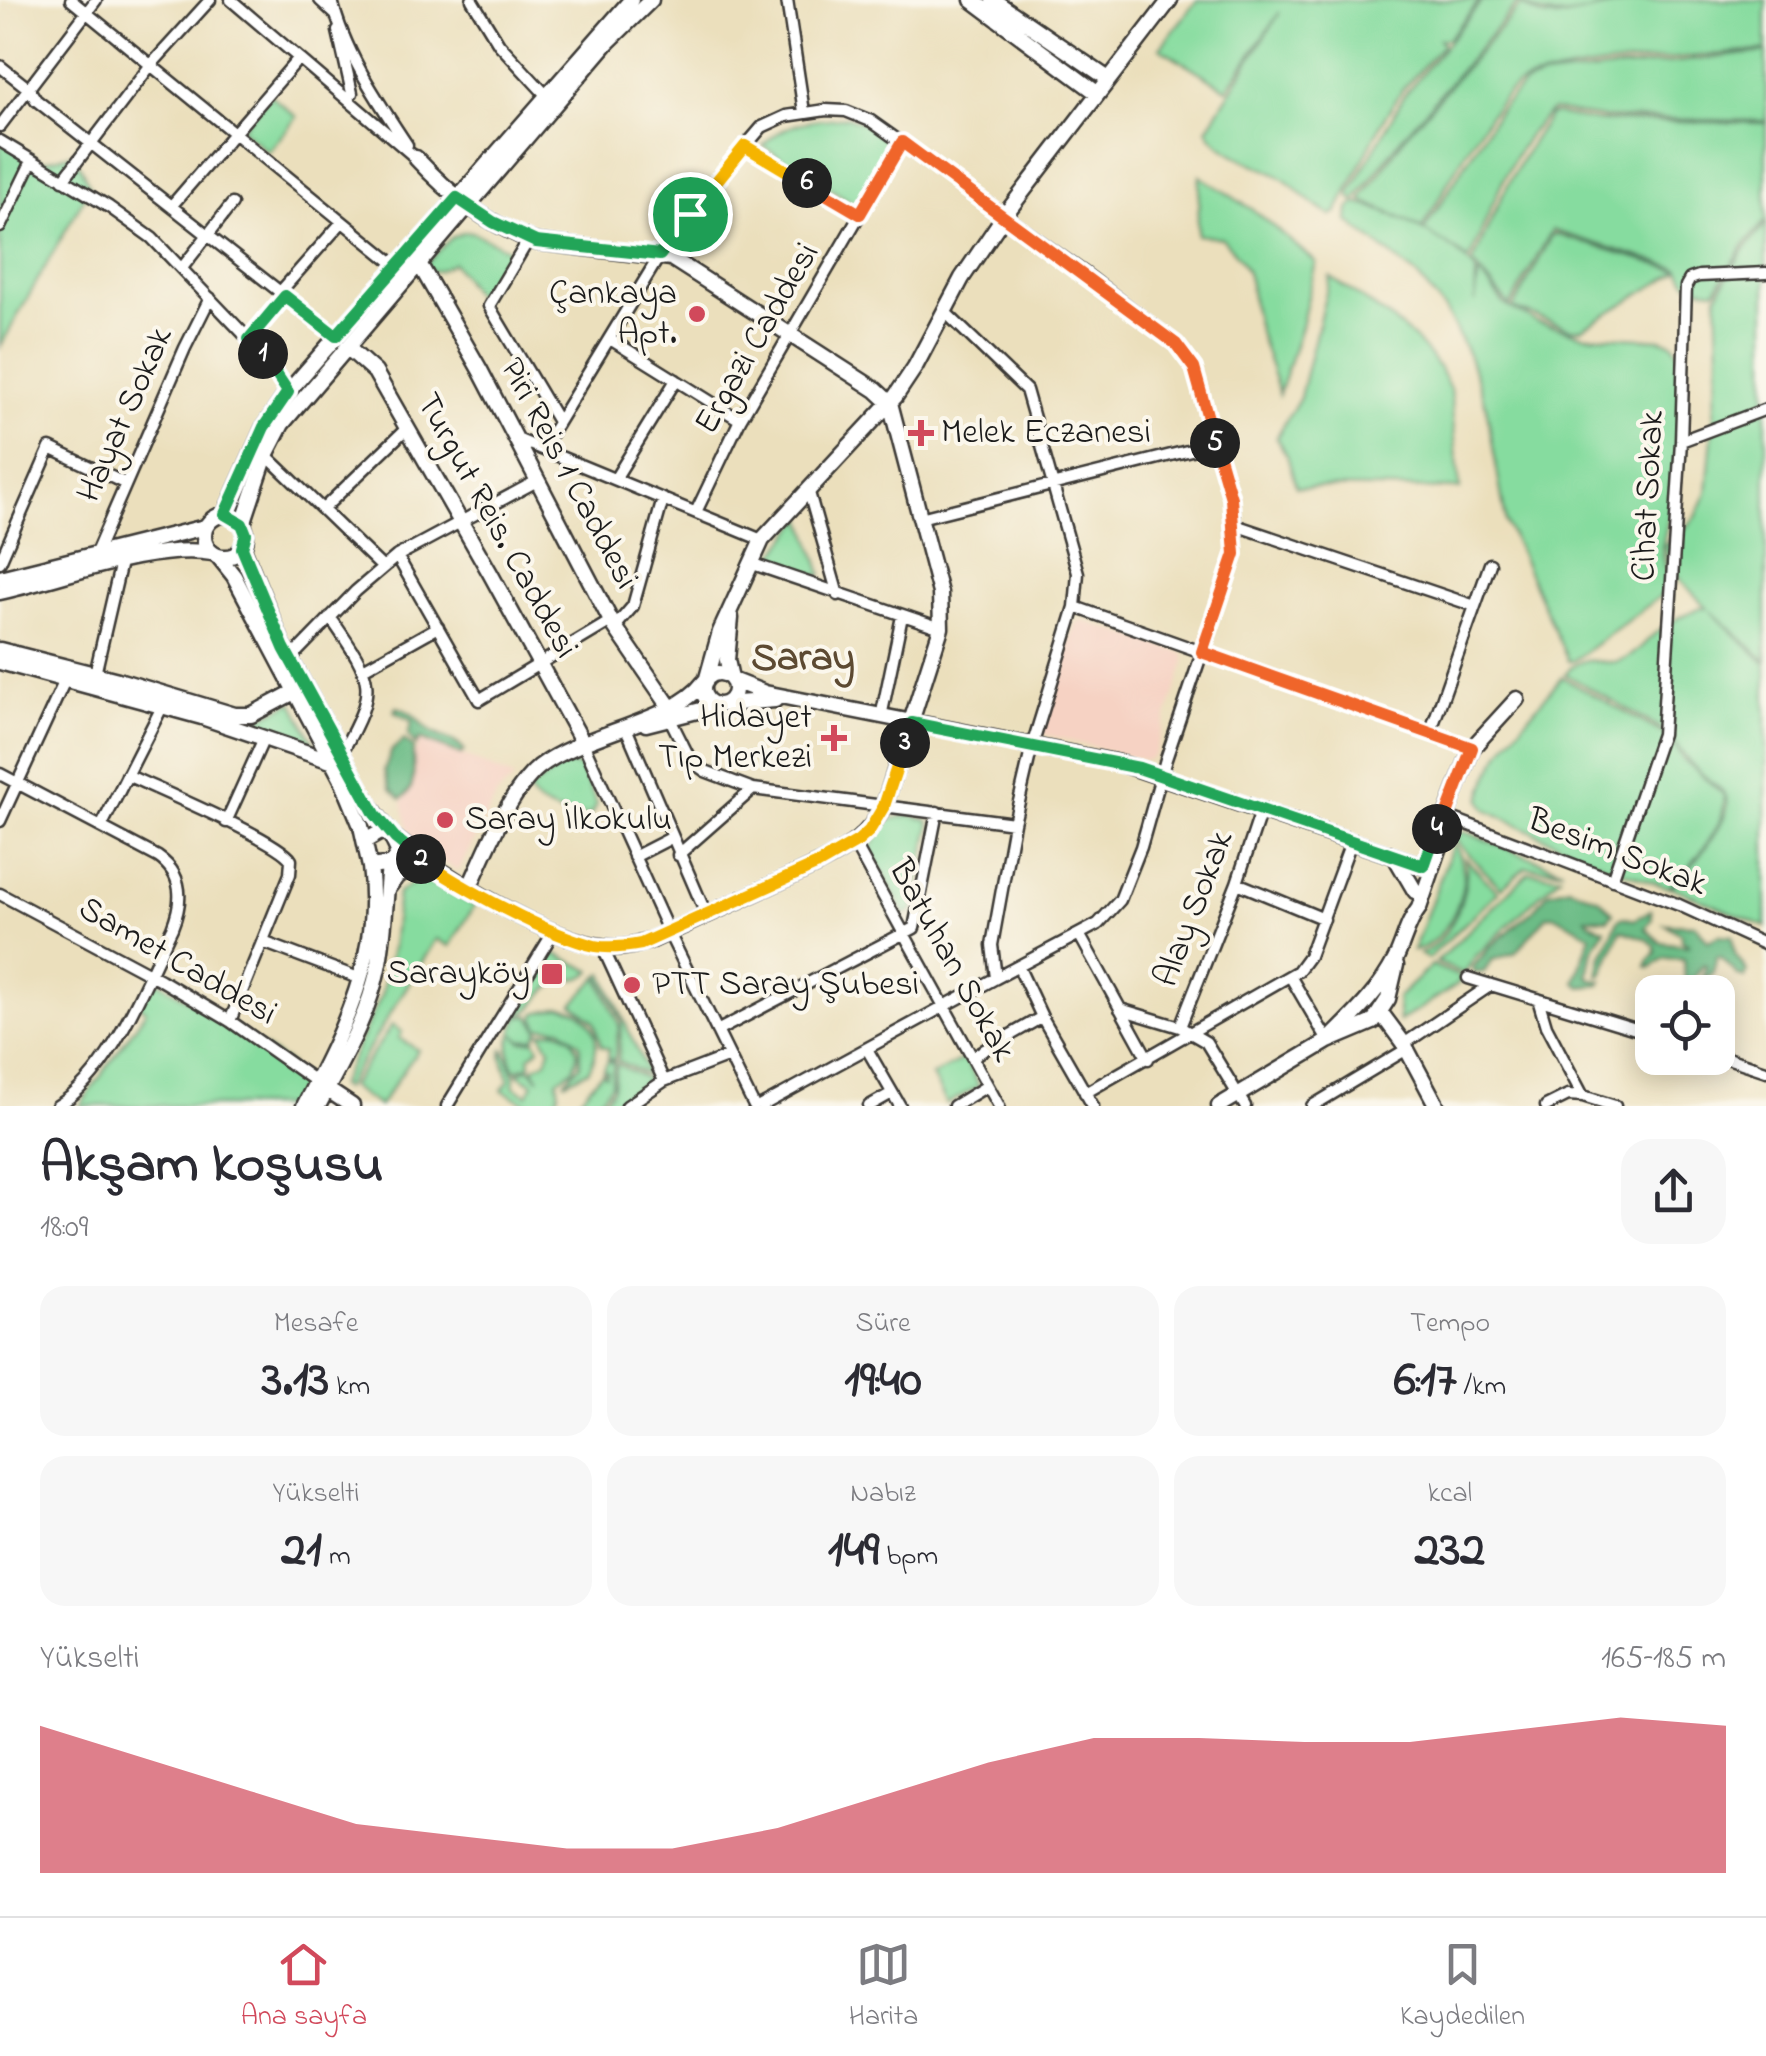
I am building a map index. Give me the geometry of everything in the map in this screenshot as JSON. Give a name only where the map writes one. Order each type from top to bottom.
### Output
[{"type":"street","points":[[71,0],[398,267]]},
{"type":"street","points":[[0,126],[96,0]]},
{"type":"street","points":[[63,180],[150,66],[210,0]]},
{"type":"street","points":[[204,528],[204,541],[234,576],[294,692],[393,836],[446,876],[554,931],[602,946],[631,946],[669,933],[818,864],[869,831],[884,806],[941,628],[940,593],[890,403],[854,373],[670,258],[529,239],[463,202],[231,0]]},
{"type":"street","points":[[320,0],[333,6],[374,93],[416,158]]},
{"type":"street","points":[[472,0],[500,44],[546,95]]},
{"type":"street","points":[[225,514],[264,427],[288,392],[420,264],[546,95],[630,0]]},
{"type":"street","points":[[242,524],[266,455],[282,424],[398,267],[651,0]]},
{"type":"street","points":[[787,0],[804,112]]},
{"type":"street","points":[[972,0],[1076,74],[1097,94]]},
{"type":"street","points":[[993,0],[1107,78]]},
{"type":"street","points":[[721,705],[704,698],[705,680],[720,632],[762,540],[890,403],[916,367],[944,311],[1004,216],[1170,0]]},
{"type":"street","points":[[333,6],[352,93]]},
{"type":"street","points":[[173,204],[299,58]]},
{"type":"street","name":"Turgut Reis. Caddesi","points":[[0,66],[29,89],[36,100],[173,204],[375,372],[582,743]]},
{"type":"street","points":[[542,449],[660,255],[745,146],[773,120],[826,110],[861,115],[902,142],[1176,344],[1194,368],[1235,525],[1235,554],[1126,888],[1106,918],[757,1106],[669,933],[582,743]]},
{"type":"street","points":[[0,141],[138,226],[249,339],[288,392]]},
{"type":"street","name":"Ergazi Caddesi","points":[[696,512],[740,420],[902,142]]},
{"type":"street","points":[[745,146],[860,214]]},
{"type":"street","points":[[0,226],[32,161]]},
{"type":"street","points":[[182,268],[232,204]]},
{"type":"street","points":[[249,339],[342,222]]},
{"type":"street","points":[[529,239],[489,306],[557,420]]},
{"type":"street","name":"Piri Reis 1 Caddesi","points":[[420,264],[613,624],[670,713]]},
{"type":"street","name":"Cihat Sokak","points":[[1612,880],[1656,754],[1664,716],[1686,286],[1698,276],[1766,273]]},
{"type":"street","name":"Hayat Sokak","points":[[95,555],[210,298]]},
{"type":"street","points":[[944,311],[1026,390],[1078,572],[1076,607],[1032,746],[1014,824],[992,946],[996,978]]},
{"type":"street","points":[[610,339],[740,420]]},
{"type":"street","points":[[615,479],[676,380]]},
{"type":"street","points":[[1681,441],[1766,409]]},
{"type":"street","points":[[323,510],[407,428]]},
{"type":"street","points":[[516,439],[762,540]]},
{"type":"street","points":[[920,518],[1216,444]]},
{"type":"street","points":[[0,562],[50,448],[124,483]]},
{"type":"street","points":[[266,455],[382,566]]},
{"type":"street","points":[[290,658],[382,566],[537,480]]},
{"type":"street","points":[[808,489],[838,595]]},
{"type":"street","points":[[397,556],[479,700],[613,624],[633,606],[663,499]]},
{"type":"street","points":[[0,578],[204,528],[214,517],[225,514],[242,524],[246,534],[242,548],[232,556],[190,550],[82,569],[0,592]]},
{"type":"street","points":[[1235,525],[1475,606]]},
{"type":"street","points":[[242,548],[338,757],[370,867],[373,926],[361,979],[321,1085],[318,1106]]},
{"type":"street","points":[[95,674],[122,562]]},
{"type":"street","points":[[750,564],[941,628]]},
{"type":"street","points":[[1430,733],[1490,564]]},
{"type":"street","points":[[1076,607],[1472,748]]},
{"type":"street","points":[[721,705],[734,697],[727,660],[732,608]]},
{"type":"street","points":[[881,717],[902,616]]},
{"type":"street","points":[[330,617],[368,680],[368,697],[338,757]]},
{"type":"street","points":[[364,668],[438,627]]},
{"type":"street","points":[[0,650],[95,674],[264,738],[338,757]]},
{"type":"street","points":[[0,662],[243,716],[294,692]]},
{"type":"street","points":[[670,713],[716,673],[765,693],[1120,763],[1428,867]]},
{"type":"street","points":[[0,821],[66,678]]},
{"type":"street","points":[[1411,918],[1410,903],[1445,832],[1444,820],[1472,748],[1517,699]]},
{"type":"street","points":[[101,827],[165,700]]},
{"type":"street","points":[[470,888],[526,782],[542,766],[582,743],[670,713],[769,700],[810,702]]},
{"type":"street","points":[[670,713],[691,761],[705,771],[753,789],[1014,824]]},
{"type":"street","points":[[628,727],[678,855],[706,914]]},
{"type":"street","points":[[226,822],[264,738]]},
{"type":"street","points":[[0,774],[168,864],[178,881],[179,910],[150,973],[73,1106]]},
{"type":"street","points":[[127,775],[226,822],[288,854],[292,860],[290,874],[230,1021]]},
{"type":"street","points":[[678,855],[753,789]]},
{"type":"street","name":"Alay Sokak","points":[[1180,1027],[1261,811]]},
{"type":"street","points":[[717,1032],[914,928],[937,812]]},
{"type":"street","name":"Besim Sokak","points":[[1444,820],[1698,913],[1766,945]]},
{"type":"street","points":[[365,841],[380,832],[393,836]]},
{"type":"street","points":[[304,1106],[361,1022],[373,989],[382,949],[391,865],[398,851],[393,836]]},
{"type":"street","points":[[634,856],[671,838]]},
{"type":"street","points":[[1086,1093],[1290,976],[1309,956],[1352,842]]},
{"type":"street","name":"Batuhan Sokak","points":[[854,843],[999,1106]]},
{"type":"street","points":[[1395,856],[1415,891]]},
{"type":"street","points":[[370,867],[391,865],[446,876]]},
{"type":"street","points":[[1219,1106],[1242,1100],[1328,1041],[1366,1006],[1397,956],[1411,918],[1419,908],[1428,867]]},
{"type":"street","points":[[387,888],[402,872],[416,868]]},
{"type":"street","points":[[1237,883],[1324,920]]},
{"type":"street","name":"Samet Caddesi","points":[[0,894],[150,973],[230,1021],[321,1085]]},
{"type":"street","points":[[447,1106],[554,931]]},
{"type":"street","points":[[1079,934],[1148,1059]]},
{"type":"street","points":[[263,942],[361,979]]},
{"type":"street","points":[[602,946],[664,1081]]},
{"type":"street","points":[[1328,1041],[1361,1029],[1381,1013],[1393,986],[1397,956]]},
{"type":"street","points":[[1018,968],[1093,1106]]},
{"type":"street","points":[[1290,976],[1328,1041]]},
{"type":"street","points":[[1468,978],[1635,1029]]},
{"type":"street","points":[[1312,1106],[1406,1047],[1491,985]]},
{"type":"street","points":[[1538,1000],[1546,1026],[1581,1091],[1615,1106]]},
{"type":"street","points":[[1120,1008],[1193,1032],[1213,1050],[1242,1100]]},
{"type":"street","points":[[1381,1013],[1406,1047],[1437,1106]]},
{"type":"street","points":[[972,1057],[1042,1017]]},
{"type":"street","points":[[868,1049],[900,1106]]},
{"type":"street","points":[[628,1106],[664,1081],[729,1056]]},
{"type":"street","points":[[1735,1061],[1766,1071]]},
{"type":"street","points":[[57,1106],[86,1083]]},
{"type":"street","points":[[321,1085],[352,1106]]},
{"type":"street","points":[[954,1106],[988,1086]]},
{"type":"street","points":[[1546,1106],[1581,1091]]},
{"type":"street","points":[[869,1106],[892,1093]]},
{"type":"shaded area","points":[[1081,620],[1183,653],[1186,659],[1154,756],[1146,761],[1040,733],[1051,688],[1076,623]]},
{"type":"shaded area","name":"Saray İlkokulu","points":[[421,737],[515,778],[497,795],[458,872],[410,838],[402,802],[412,788],[412,760]]},
{"type":"green space","points":[[1197,0],[1480,0],[1448,39],[1439,39],[1443,44],[1402,90],[1337,212],[1331,215],[1280,177],[1221,146],[1207,129],[1280,12],[1227,89],[1160,48]]},
{"type":"green space","points":[[1483,0],[1629,0],[1557,16],[1518,3],[1399,141],[1355,201],[1350,198],[1405,94]]},
{"type":"green space","points":[[1640,0],[1766,0],[1766,50],[1594,67],[1531,80],[1515,87],[1490,114],[1422,228],[1361,200],[1407,134],[1521,5],[1543,17],[1557,18]]},
{"type":"green space","points":[[1766,52],[1766,121],[1603,118],[1553,110],[1526,139],[1514,159],[1470,260],[1424,230],[1499,110],[1523,85],[1543,77]]},
{"type":"green space","points":[[270,95],[297,117],[268,152],[241,129]]},
{"type":"green space","points":[[1555,114],[1595,121],[1766,123],[1766,220],[1742,248],[1716,290],[1694,286],[1680,269],[1552,230],[1510,306],[1473,263],[1517,168],[1538,132]]},
{"type":"green space","points":[[847,117],[865,124],[891,144],[856,205],[763,146],[790,127]]},
{"type":"green space","points":[[0,138],[43,161],[70,154],[90,187],[0,347]]},
{"type":"green space","points":[[1200,176],[1253,210],[1316,262],[1301,327],[1279,394],[1257,325],[1246,271],[1222,238],[1197,235]]},
{"type":"green space","points":[[1356,203],[1421,229],[1453,249],[1476,271],[1475,302],[1479,272],[1505,305],[1538,322],[1584,335],[1660,339],[1673,343],[1678,351],[1683,437],[1662,547],[1666,592],[1573,661],[1568,661],[1506,522],[1486,406],[1469,357],[1446,311],[1417,276],[1348,221],[1349,209]]},
{"type":"green space","points":[[1766,224],[1766,661],[1711,611],[1766,664],[1766,927],[1671,887],[1708,845],[1727,805],[1724,792],[1697,770],[1672,740],[1682,758],[1724,795],[1724,807],[1706,846],[1668,887],[1553,841],[1486,809],[1481,800],[1503,750],[1562,677],[1669,737],[1565,674],[1580,662],[1611,662],[1629,657],[1668,624],[1700,607],[1707,608],[1671,570],[1665,546],[1696,517],[1707,492],[1719,357],[1717,295],[1741,254]]},
{"type":"green space","points":[[464,232],[511,251],[478,299],[453,263],[438,271],[426,271],[425,265],[451,238]]},
{"type":"green space","points":[[1553,234],[1679,271],[1581,329],[1571,329],[1513,308]]},
{"type":"green space","points":[[1330,277],[1414,338],[1440,370],[1450,389],[1460,489],[1296,487],[1287,455],[1276,438],[1300,397]]},
{"type":"green space","points":[[803,517],[822,574],[819,576],[771,560]]},
{"type":"green space","points":[[293,702],[315,745],[250,723]]},
{"type":"green space","points":[[397,707],[412,714],[433,733],[460,746],[464,750],[461,755],[420,739],[416,745],[408,735],[412,721],[394,712]]},
{"type":"green space","points":[[404,740],[413,747],[413,776],[410,789],[401,799],[390,788],[384,770],[392,750]]},
{"type":"green space","points":[[565,763],[580,767],[597,804],[590,816],[547,808],[528,791]]},
{"type":"green space","points":[[909,815],[928,820],[930,826],[913,910],[905,915],[870,849],[887,820]]},
{"type":"green space","points":[[1463,831],[1563,870],[1526,867],[1501,888],[1455,840]]},
{"type":"green space","points":[[1453,844],[1461,857],[1463,872],[1457,906],[1439,936],[1413,951]]},
{"type":"green space","points":[[1466,859],[1498,892],[1428,959],[1420,954],[1442,938],[1456,914],[1465,886]]},
{"type":"green space","points":[[1529,872],[1560,876],[1474,958],[1464,974],[1436,962]]},
{"type":"green space","points":[[417,880],[432,883],[475,905],[450,946],[436,939],[344,1089],[339,1086],[381,996],[392,948],[398,893]]},
{"type":"green space","points":[[1569,887],[1600,899],[1613,913],[1608,919],[1586,918],[1605,929],[1593,950],[1588,975],[1592,980],[1602,981],[1600,985],[1581,987],[1575,982],[1591,935],[1553,915],[1547,916],[1515,953],[1492,960],[1484,972],[1474,973],[1472,968],[1490,947],[1536,908],[1548,892]]},
{"type":"green space","points":[[1651,910],[1652,919],[1645,928],[1660,942],[1690,946],[1665,924],[1696,925],[1708,941],[1720,935],[1732,936],[1735,954],[1747,971],[1745,978],[1738,976],[1721,957],[1717,957],[1712,975],[1704,975],[1703,965],[1696,975],[1685,975],[1684,959],[1664,958],[1647,967],[1656,953],[1655,946],[1621,930],[1602,975],[1598,976],[1601,958],[1618,920],[1634,920]]},
{"type":"green space","points":[[552,952],[592,971],[554,985],[529,1010],[513,1016]]},
{"type":"green space","points":[[1432,965],[1461,977],[1458,984],[1399,1022],[1397,998]]},
{"type":"green space","points":[[603,973],[648,1075],[618,1061],[622,1022],[600,975]]},
{"type":"green space","points":[[598,977],[619,1025],[611,1085],[595,1106],[581,1106],[577,1102],[602,1073],[606,1076],[608,1072],[603,1071],[608,1060],[612,1063],[613,1059],[608,1059],[609,1049],[601,1046],[594,1021],[573,1004]]},
{"type":"green space","points":[[153,978],[290,1064],[288,1069],[304,1079],[292,1106],[80,1106],[146,1011],[138,1004]]},
{"type":"green space","points":[[561,1007],[582,1015],[594,1030],[596,1040],[588,1071],[564,1082],[580,1065],[580,1044],[561,1028],[539,1027],[534,1017],[536,1013]]},
{"type":"green space","points":[[529,1015],[539,1030],[535,1038],[521,1040],[514,1034],[521,1041],[535,1040],[539,1048],[529,1057],[531,1065],[515,1070],[509,1049],[511,1037],[518,1017]]},
{"type":"green space","points":[[392,1025],[402,1032],[399,1038],[418,1050],[379,1106],[350,1087]]},
{"type":"green space","points":[[556,1030],[573,1041],[577,1057],[572,1070],[557,1080],[559,1093],[553,1106],[531,1106],[502,1090],[509,1080],[503,1048],[515,1077],[514,1086],[527,1095],[533,1084],[517,1073],[529,1068],[539,1079],[533,1068],[546,1061],[550,1049],[541,1033]]},
{"type":"green space","points":[[965,1058],[979,1086],[947,1104],[932,1076]]},
{"type":"green space","points":[[617,1064],[649,1080],[614,1106],[600,1106],[613,1088]]},
{"type":"place","name":"Çankaya Apt.","points":[[697,314]]},
{"type":"place","name":"Melek Eczanesi","points":[[921,433]]},
{"type":"place","name":"Hidayet Tıp Merkezi","points":[[834,738]]},
{"type":"place","name":"Saray İlkokulu","points":[[445,820]]},
{"type":"place","name":"Sarayköy","points":[[552,974]]},
{"type":"place","name":"PTT Saray Şubesi","points":[[632,985]]},
{"type":"district","name":"Saray","points":[[803,659]]},
{"type":"route","points":[[902,142],[1176,344],[1194,368],[1235,525],[1235,554],[1202,652],[1472,748],[1424,866],[1139,768],[912,723],[884,806],[876,822],[858,841],[818,864],[641,944],[609,948],[565,936],[446,876],[395,838],[368,803],[314,697],[284,648],[242,548],[246,534],[242,524],[225,514],[257,440],[288,392],[249,339],[285,296],[336,336],[457,198],[493,222],[536,242],[660,255],[690,214],[745,146],[860,214],[902,142]]}]
